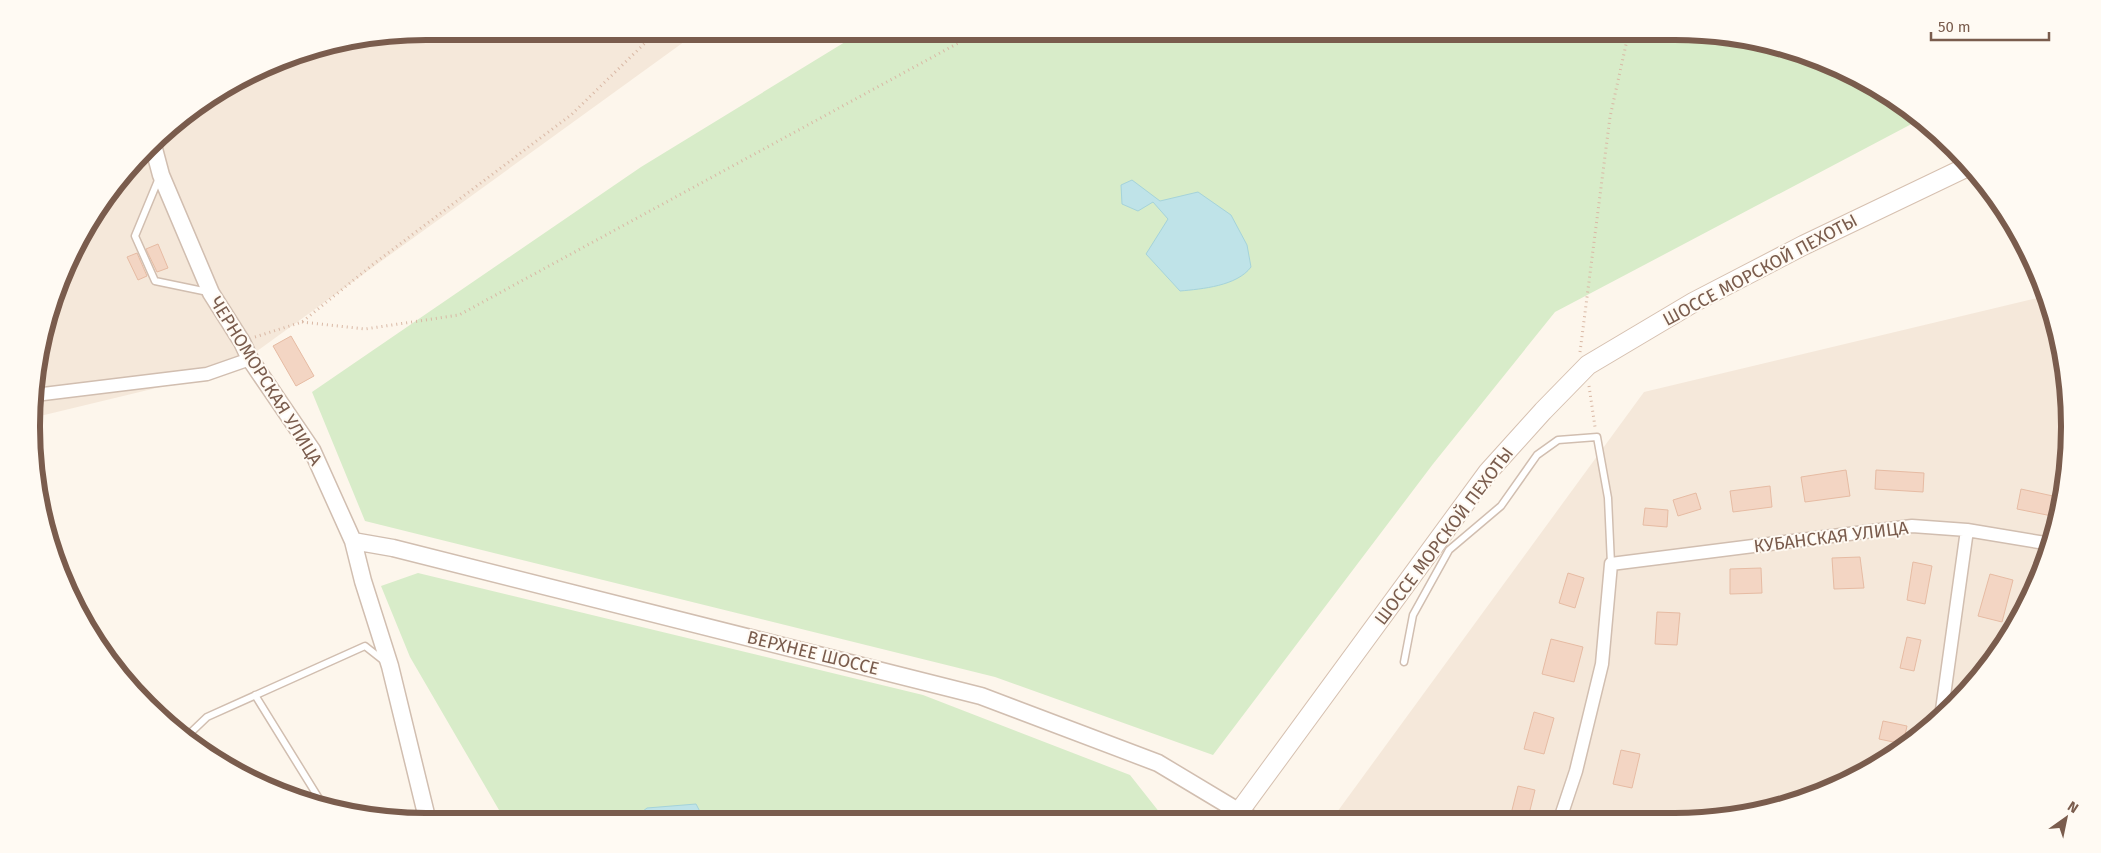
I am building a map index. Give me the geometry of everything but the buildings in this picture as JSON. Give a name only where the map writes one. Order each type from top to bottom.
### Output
[{"type":"main road","name":"ШОССЕ МОРСКОЙ ПЕХОТЫ","points":[[1245,813],[1488,472],[1588,365],[1694,302],[1804,245],[1962,169]]},
{"type":"street","name":"ЧЕРНОМОРСКАЯ УЛИЦА","points":[[155,151],[161,175],[211,293],[242,342],[250,359],[312,450],[353,541],[363,581],[390,666],[426,813]]},
{"type":"street","points":[[42,394],[207,374],[250,359]]},
{"type":"street","name":"КУБАНСКАЯ УЛИЦА","points":[[1611,564],[1912,526],[1967,530],[2043,543]]},
{"type":"street","points":[[1943,705],[1967,530]]},
{"type":"street","name":"ВЕРХНЕЕ ШОССЕ","points":[[353,541],[403,550],[982,696],[1158,763],[1236,813]]},
{"type":"street","points":[[1562,813],[1576,771],[1602,664],[1611,564]]},
{"type":"lane","points":[[161,175],[135,236],[155,281],[211,293]]},
{"type":"lane","points":[[1404,662],[1413,616],[1449,550],[1501,506],[1537,456],[1558,440],[1597,437],[1608,498],[1611,564]]},
{"type":"lane","points":[[191,733],[207,717],[365,646],[390,666]]},
{"type":"lane","points":[[255,695],[320,798]]},
{"type":"path","points":[[242,342],[302,322],[376,262],[571,116],[646,40]]},
{"type":"path","points":[[302,322],[365,329],[459,315],[964,40]]},
{"type":"path","points":[[1580,354],[1610,117],[1627,40]]},
{"type":"path","points":[[1588,377],[1597,437]]},
{"type":"shaded area","points":[[426,40],[687,40],[231,370],[40,416],[43,376],[53,326],[69,279],[80,256],[92,233],[120,191],[153,153],[191,120],[233,92],[279,69],[326,53],[351,47],[376,43]]},
{"type":"shaded area","points":[[2039,298],[2048,326],[2058,376],[2061,426],[2058,477],[2048,527],[2032,574],[2009,620],[1981,662],[1948,700],[1910,733],[1889,748],[1868,761],[1822,784],[1775,800],[1750,806],[1725,810],[1674,813],[1336,813],[1644,392]]},
{"type":"green space","points":[[848,40],[1700,41],[1750,47],[1775,53],[1822,69],[1868,92],[1914,123],[1555,312],[1433,464],[1213,755],[995,677],[365,521],[312,392],[641,167]]},
{"type":"green space","points":[[418,573],[923,695],[1130,775],[1160,813],[501,813],[410,657],[381,586]]},
{"type":"water","points":[[1132,180],[1160,201],[1198,192],[1231,215],[1247,245],[1251,267],[1245,273],[1228,282],[1208,288],[1180,291],[1146,254],[1168,219],[1153,202],[1138,211],[1122,204],[1121,185]]},
{"type":"water","points":[[696,804],[701,813],[640,813],[647,808]]}]
